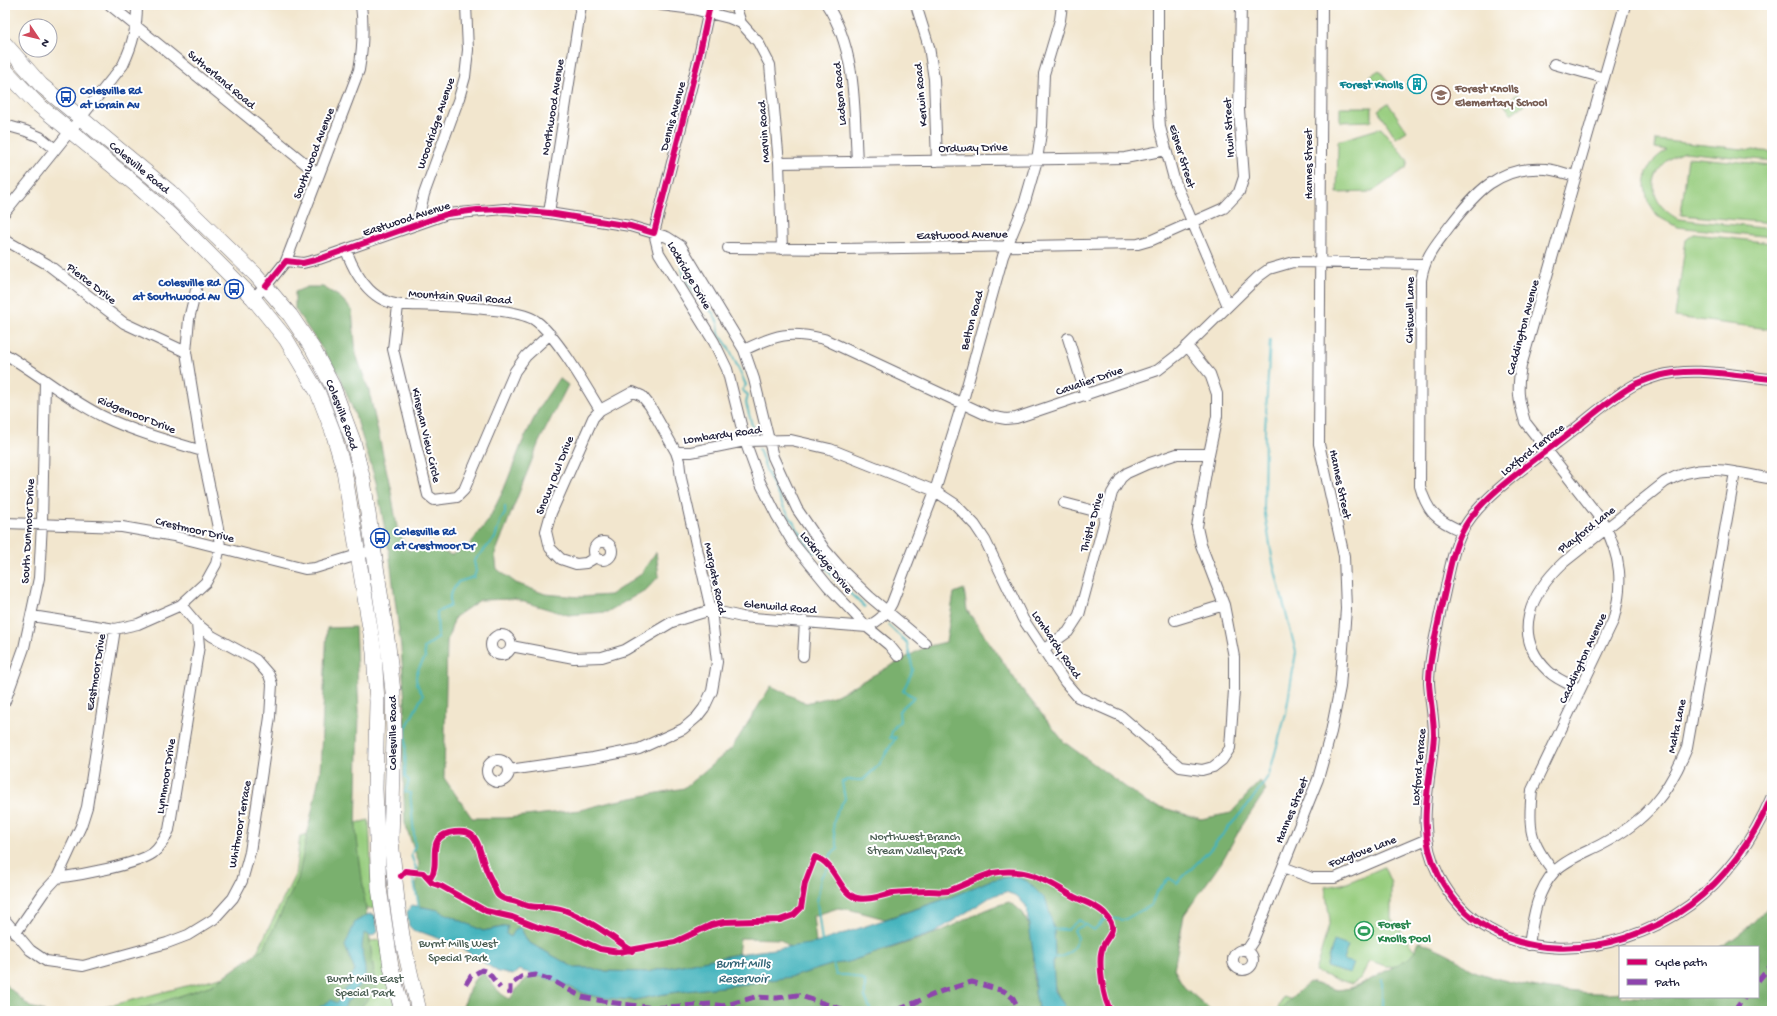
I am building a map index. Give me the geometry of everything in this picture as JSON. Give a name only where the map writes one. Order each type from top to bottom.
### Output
[{"type":"highway","name":"Colesville Road","points":[[5,44],[41,86],[170,192],[266,286],[290,315],[313,349],[333,387],[353,441],[362,480],[388,646],[393,692],[391,840],[406,962],[419,1011]]},
{"type":"highway","name":"Colesville Road","points":[[5,70],[36,103],[135,184],[169,214],[253,298],[286,339],[318,393],[334,432],[344,470],[374,652],[377,702],[375,789],[379,888],[383,920],[402,1011]]},
{"type":"street","name":"Sutherland Road","points":[[110,5],[318,174]]},
{"type":"street","points":[[5,212],[123,65],[129,52],[137,26],[137,5]]},
{"type":"street","name":"Southwood Avenue","points":[[253,298],[266,286],[286,261],[359,70],[363,47],[364,24],[361,5]]},
{"type":"street","name":"Woodridge Avenue","points":[[416,224],[424,194],[459,98],[465,77],[468,50],[466,5]]},
{"type":"street","name":"Northwood Avenue","points":[[549,213],[581,5]]},
{"type":"street","name":"Marvin Road","points":[[662,5],[693,10],[711,8],[728,18],[741,23]]},
{"type":"street","name":"Marvin Road","points":[[735,5],[741,23],[758,42],[770,65],[779,163],[782,250]]},
{"type":"street","name":"Ladson Road","points":[[827,5],[833,14],[847,50],[852,76],[857,162]]},
{"type":"street","name":"Kerwin Road","points":[[916,5],[929,47],[934,79],[937,161]]},
{"type":"street","name":"Belton Road","points":[[867,627],[878,621],[887,612],[935,491],[962,404],[990,297],[1007,246],[1024,206],[1037,160],[1042,126],[1044,74],[1060,20],[1062,5]]},
{"type":"street","name":"Eisner Street","points":[[1158,5],[1158,98],[1160,127],[1174,178],[1228,306]]},
{"type":"street","name":"Irwin Street","points":[[1192,223],[1224,208],[1235,198],[1244,177],[1239,110],[1241,5]]},
{"type":"street","name":"Hannes Street","points":[[1247,950],[1253,941],[1318,779],[1331,732],[1340,687],[1346,610],[1344,556],[1319,444],[1322,5]]},
{"type":"street","name":"Caddington Avenue","points":[[1554,872],[1536,847],[1531,833],[1529,820],[1532,790],[1613,621],[1619,601],[1621,578],[1619,561],[1611,536],[1603,522],[1546,451],[1525,422],[1520,404],[1518,387],[1522,366],[1625,5]]},
{"type":"street","name":"Dennis Avenue","points":[[654,233],[711,8]]},
{"type":"street","points":[[1554,64],[1604,78]]},
{"type":"street","points":[[5,125],[40,137],[55,149]]},
{"type":"street","name":"Ordway Drive","points":[[779,163],[1125,158],[1166,150]]},
{"type":"street","name":"Chiswell Lane","points":[[1462,531],[1446,524],[1430,512],[1420,486],[1421,280],[1424,264],[1433,249],[1468,202],[1487,184],[1507,173],[1523,169],[1546,169],[1576,176]]},
{"type":"street","name":"Eastwood Avenue","points":[[286,261],[304,263],[346,250],[447,214],[477,210],[505,209],[549,213],[630,226],[654,233]]},
{"type":"street","name":"Eastwood Avenue","points":[[728,248],[782,250],[1138,244],[1152,240],[1192,223]]},
{"type":"street","name":"Lockridge Drive","points":[[898,656],[879,635],[867,627],[828,586],[793,543],[777,516],[760,482],[745,441],[727,369],[714,342],[659,253],[654,233],[672,238],[681,246],[744,350],[754,379],[773,457],[794,502],[816,537],[845,573],[887,612],[925,643]]},
{"type":"street","name":"Pierce Drive","points":[[5,240],[47,264],[124,323],[186,352]]},
{"type":"street","name":"Mountain Quail Road","points":[[346,250],[362,283],[373,294],[398,306],[410,305],[515,312],[536,321],[550,334],[600,410]]},
{"type":"street","name":"Cavalier Drive","points":[[744,350],[772,337],[782,335],[801,334],[824,339],[989,416],[1006,419],[1016,418],[1086,396],[1158,370],[1187,346],[1258,277],[1269,269],[1293,262],[1320,261],[1424,264]]},
{"type":"street","name":"Eastmoor Drive","points":[[15,934],[44,892],[58,878],[87,806],[115,628],[138,624],[181,605],[206,582],[216,564],[220,547],[202,452],[186,352],[189,319],[196,290]]},
{"type":"street","name":"Kinsman View Circle","points":[[398,306],[392,349],[428,494],[434,500],[456,497],[464,490],[515,371],[526,356],[550,334]]},
{"type":"street","points":[[1068,338],[1086,396]]},
{"type":"street","name":"Lombardy Road","points":[[676,452],[691,452],[745,441],[791,440],[830,449],[935,491],[963,511],[975,525],[985,540],[1016,606],[1043,650],[1065,682],[1078,697],[1121,716],[1180,767],[1202,770],[1213,767],[1222,760],[1230,748],[1234,690],[1234,657],[1224,605],[1201,545],[1197,527],[1208,454],[1218,416],[1217,394],[1210,374],[1187,346]]},
{"type":"street","name":"Ridgemoor Drive","points":[[5,354],[45,381],[104,417],[149,435],[202,452]]},
{"type":"street","name":"Loxford Terrace","points":[[1772,379],[1696,372],[1660,376],[1638,384],[1619,395],[1546,451],[1486,500],[1472,515],[1462,531],[1452,560],[1430,660],[1429,683],[1434,734],[1425,803],[1425,826],[1430,853],[1438,875],[1449,893],[1462,908],[1493,932],[1511,940],[1538,947],[1561,948],[1595,946],[1623,939],[1656,926],[1690,905],[1731,865],[1750,840],[1772,796]]},
{"type":"street","name":"South Dunmoor Drive","points":[[5,701],[24,648],[39,578],[42,523],[45,381]]},
{"type":"street","name":"Margate Road","points":[[509,770],[593,758],[639,749],[683,729],[697,717],[704,708],[712,691],[716,675],[717,662],[711,610],[706,596],[676,452],[642,396],[634,392],[600,410]]},
{"type":"street","name":"Snowy Owl Drive","points":[[596,557],[586,563],[568,562],[561,559],[550,548],[546,531],[551,513],[592,418],[600,410]]},
{"type":"street","name":"Thistle Drive","points":[[1043,650],[1064,635],[1079,615],[1112,493],[1121,478],[1128,473],[1177,454],[1208,454]]},
{"type":"street","name":"Playford Lane","points":[[1580,689],[1559,679],[1549,672],[1535,657],[1530,642],[1528,622],[1538,591],[1549,576],[1564,562],[1665,482],[1678,475],[1702,469],[1735,472],[1772,479]]},
{"type":"street","name":"Malta Lane","points":[[1529,945],[1539,896],[1554,872],[1564,864],[1616,837],[1638,822],[1654,805],[1678,770],[1686,748],[1735,472]]},
{"type":"street","points":[[1064,503],[1106,514]]},
{"type":"street","name":"Crestmoor Drive","points":[[5,523],[42,523],[122,527],[174,536],[305,569],[315,568],[374,550]]},
{"type":"street","points":[[181,605],[197,624]]},
{"type":"street","points":[[1175,620],[1224,605]]},
{"type":"street","name":"Glenwild Road","points":[[511,646],[574,658],[602,657],[625,650],[672,622],[711,610],[742,617],[867,627]]},
{"type":"street","points":[[32,616],[115,628]]},
{"type":"street","points":[[803,656],[805,621]]},
{"type":"street","name":"Lynnmoor Drive","points":[[58,878],[85,874],[144,858],[160,847],[169,830],[199,646],[197,624]]},
{"type":"street","name":"Whitmoor Terrace","points":[[5,920],[15,934],[30,950],[46,961],[83,966],[167,943],[188,935],[214,919],[233,898],[242,881],[250,852],[270,717],[272,684],[269,674],[256,660],[212,636],[197,624]]},
{"type":"street","name":"Foxglove Lane","points":[[1283,867],[1312,878],[1335,878],[1427,839]]},
{"type":"green space","points":[[1379,70],[1388,81],[1378,88],[1370,76]]},
{"type":"green space","points":[[1517,94],[1525,104],[1511,114],[1504,104]]},
{"type":"green space","points":[[1388,103],[1407,131],[1396,138],[1378,110]]},
{"type":"green space","points":[[1340,107],[1372,107],[1372,121],[1340,122]]},
{"type":"green space","points":[[1381,128],[1408,161],[1406,168],[1372,192],[1337,193],[1338,141]]},
{"type":"green space","points":[[1656,140],[1772,152],[1772,161],[1684,152],[1672,158],[1663,165],[1657,174],[1654,183],[1655,193],[1659,202],[1667,211],[1678,219],[1772,229],[1772,237],[1677,227],[1657,216],[1648,202],[1645,187],[1647,172],[1655,159],[1666,150],[1655,148]]},
{"type":"green space","points":[[1688,157],[1772,165],[1772,223],[1681,215]]},
{"type":"green space","points":[[1694,234],[1772,243],[1772,323],[1769,329],[1675,317],[1686,240]]},
{"type":"green space","name":"Northwest Branch Stream Valley Park","points":[[307,287],[323,287],[340,297],[352,310],[356,354],[369,391],[391,491],[397,527],[407,550],[433,548],[451,555],[467,548],[488,521],[504,489],[522,443],[539,408],[559,378],[568,385],[539,442],[495,554],[497,569],[516,583],[545,594],[579,597],[610,595],[640,575],[656,552],[659,576],[647,589],[607,612],[568,615],[514,599],[480,600],[455,617],[447,641],[444,778],[472,818],[507,818],[580,810],[611,802],[684,788],[732,748],[771,686],[806,703],[837,695],[925,647],[946,642],[954,593],[964,589],[967,610],[1021,688],[1064,742],[1147,803],[1201,819],[1231,813],[1260,781],[1266,790],[1240,829],[1221,863],[1184,915],[1174,969],[1184,987],[1212,1011],[1068,1011],[1063,1005],[1054,985],[1053,963],[1055,955],[1046,900],[991,880],[951,897],[885,919],[852,910],[838,908],[813,916],[816,943],[791,948],[780,939],[740,938],[738,954],[647,972],[601,971],[592,968],[575,968],[528,942],[520,927],[515,930],[511,937],[506,934],[507,926],[483,931],[438,910],[419,906],[416,885],[419,863],[405,824],[402,747],[405,703],[401,648],[389,551],[376,482],[357,420],[339,374],[295,309],[295,292]]},
{"type":"green space","name":"Burnt Mills East Special Park","points":[[355,627],[359,712],[356,831],[376,989],[358,1011],[135,1011],[212,985],[264,948],[298,879],[320,772],[327,628]]},
{"type":"green space","name":"Burnt Mills East Special Park","points":[[369,820],[372,885],[377,908],[366,909],[370,941],[381,940],[397,1011],[90,1011],[248,970],[295,875],[300,836]]},
{"type":"green space","points":[[1384,867],[1391,883],[1391,918],[1422,959],[1573,1011],[1277,1011],[1283,997],[1309,1005],[1402,967],[1385,966],[1369,960],[1362,977],[1352,984],[1315,972],[1330,921],[1325,887],[1347,883]]},
{"type":"green space","points":[[1772,900],[1772,1011],[1278,1011],[1309,982],[1338,990],[1357,987],[1409,958],[1415,951],[1419,941],[1452,956],[1470,969],[1501,980],[1544,988],[1587,993],[1619,992],[1619,998],[1759,998],[1759,946],[1722,946],[1735,938],[1762,913]]},
{"type":"green space","points":[[1009,902],[1019,909],[1026,919],[1030,930],[1034,956],[1035,993],[1039,1011],[459,1011],[463,1006],[470,987],[482,972],[501,994],[510,999],[519,986],[532,974],[556,981],[589,995],[634,1000],[670,993],[746,984],[795,976],[834,964],[848,962],[928,936],[982,911]]},
{"type":"green space","points":[[5,984],[30,1007],[45,1011],[5,1011]]},
{"type":"water","name":"Burnt Mills Reservoir","points":[[1014,876],[1027,881],[1046,900],[1054,929],[1055,955],[1053,963],[1055,991],[1068,1011],[1039,1011],[1035,993],[1035,965],[1026,906],[1017,896],[1006,892],[992,896],[934,933],[848,962],[834,964],[795,976],[746,984],[670,993],[634,1000],[588,995],[556,981],[519,970],[513,975],[498,972],[451,943],[421,932],[415,932],[409,926],[407,912],[412,905],[438,910],[483,931],[508,926],[506,934],[511,937],[515,930],[520,927],[528,942],[575,968],[592,968],[601,971],[647,972],[738,954],[816,943],[951,897],[991,880]]},
{"type":"water","points":[[369,914],[375,915],[378,931],[372,936],[364,933],[362,949],[365,977],[363,981],[360,986],[354,990],[353,998],[347,1001],[343,1011],[313,1011],[331,1000],[337,1003],[341,996],[345,994],[344,990],[351,984],[350,978],[355,971],[345,946],[355,922]]},
{"type":"water","points":[[1334,941],[1348,946],[1343,960],[1354,963],[1350,974],[1326,967]]},
{"type":"waterway","points":[[682,267],[684,277],[701,302],[713,313],[718,323],[719,334],[728,346],[746,385],[742,390],[748,395],[746,403],[753,429]]},
{"type":"waterway","points":[[1052,929],[1067,930],[1079,920],[1094,930],[1106,918],[1124,920],[1151,905],[1156,893],[1169,878],[1177,883],[1207,853],[1251,801],[1269,775],[1286,713],[1296,652],[1273,563],[1264,508],[1265,430],[1270,340]]},
{"type":"waterway","points":[[759,449],[767,472],[783,506],[813,553],[820,550],[822,559],[831,575],[865,607]]},
{"type":"waterway","points":[[419,907],[413,877],[416,868],[411,855],[415,846],[410,793],[405,792],[409,781],[405,777],[406,728],[423,695],[417,685],[416,676],[425,658],[424,648],[438,638],[437,612],[450,606],[450,595],[458,582],[474,577],[476,571],[474,561],[495,538],[501,519],[505,514],[505,506]]},
{"type":"waterway","points":[[822,942],[817,902],[821,877],[829,867],[831,854],[838,849],[833,829],[837,812],[845,799],[842,782],[848,780],[863,780],[879,765],[896,737],[890,738],[893,729],[900,721],[899,711],[914,697],[903,691],[913,670],[907,643],[888,625]]},
{"type":"waterway","points":[[1051,958],[1061,957],[1069,953],[1074,947],[1078,938],[1074,930],[1086,924]]},
{"type":"waterway","points":[[833,963],[836,975],[848,975],[865,981],[865,997],[871,1011]]},
{"type":"waterway","points":[[1382,980],[1382,1011]]},
{"type":"marked path","points":[[1759,980],[1772,964]]},
{"type":"marked path","points":[[466,984],[471,976],[482,970],[488,972],[500,988]]},
{"type":"marked path","points":[[507,993],[510,992],[510,985],[521,977],[536,975],[551,980],[582,997],[654,1008],[711,1004],[723,1006],[755,997],[777,998],[797,995],[848,1011]]},
{"type":"marked path","points":[[899,1011],[900,1009],[942,991],[972,982],[1004,991],[1013,998],[1020,1011]]},
{"type":"marked path","points":[[1734,1011],[1744,998]]},
{"type":"cycle path","points":[[266,286],[286,261],[303,263],[319,259],[447,214],[477,210],[505,209],[549,213],[630,226],[654,233],[698,61],[710,5]]},
{"type":"cycle path","points":[[1772,379],[1715,373],[1686,372],[1658,376],[1636,384],[1611,400],[1511,478],[1481,505],[1470,519],[1458,540],[1452,558],[1430,663],[1429,683],[1434,735],[1426,806],[1427,841],[1431,858],[1439,876],[1461,907],[1489,929],[1520,942],[1555,948],[1590,946],[1626,938],[1659,924],[1690,905],[1716,882],[1738,856],[1757,827],[1772,796]]},
{"type":"cycle path","points":[[426,876],[431,877],[434,872],[435,846],[437,841],[442,836],[449,833],[467,832],[476,839],[487,871],[498,895],[506,900],[515,901],[528,906],[564,910],[591,923],[632,951]]},
{"type":"cycle path","points":[[401,876],[405,871],[423,873],[432,883],[441,886],[486,911],[512,917],[540,928],[571,936],[600,949],[619,952],[675,942],[711,925],[724,922],[780,920],[794,915],[801,908],[805,883],[815,857],[828,866],[841,885],[851,895],[862,899],[893,893],[948,891],[993,873],[1024,873],[1042,879],[1073,897],[1094,906],[1103,912],[1110,921],[1112,930],[1102,949],[1101,971],[1104,990],[1108,1006],[1111,1011]]},
{"type":"place","name":"Forest Knolls","points":[[1417,84]]},
{"type":"place","name":"Forest Knolls Elementary School","points":[[1441,95]]},
{"type":"place","name":"Colesville Rd at Lorain Av","points":[[66,97]]},
{"type":"place","name":"Colesville Rd at Southwood Av","points":[[234,289]]},
{"type":"place","name":"Colesville Rd at Crestmoor Dr","points":[[380,538]]},
{"type":"place","name":"Forest Knolls Pool","points":[[1364,931]]},
{"type":"park label","name":"Burnt Mills West Special Park","points":[[458,950]]}]
